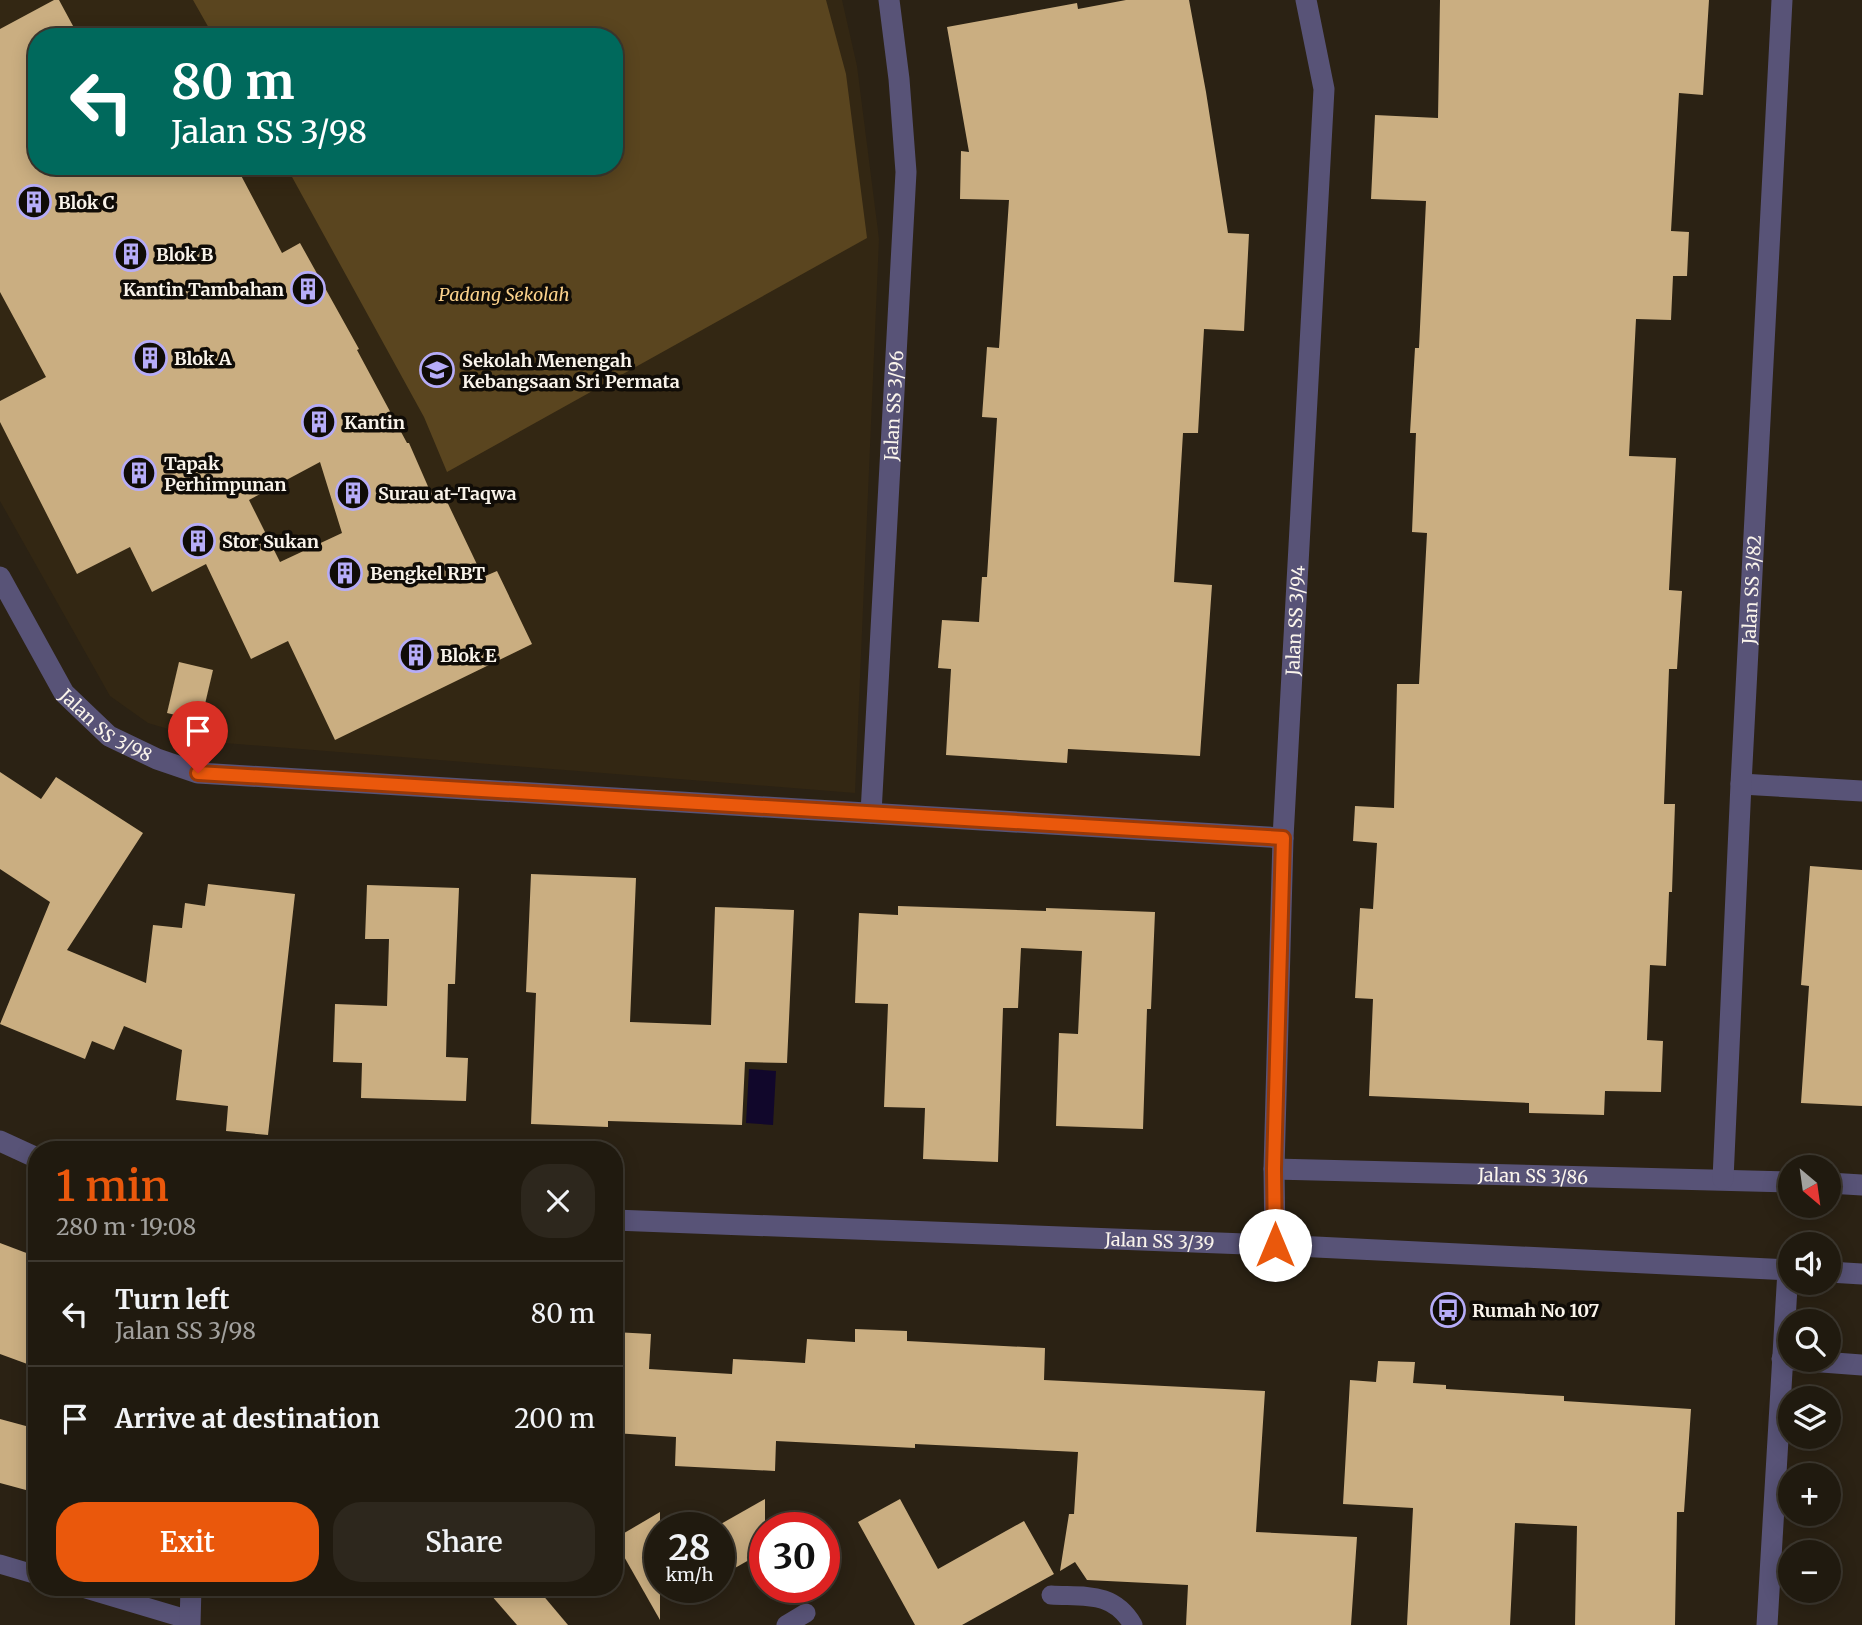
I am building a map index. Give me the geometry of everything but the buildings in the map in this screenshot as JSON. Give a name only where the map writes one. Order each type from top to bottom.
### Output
[{"type":"street","name":"Jalan SS 3/96","points":[[871,813],[906,173],[899,79],[889,0]]},
{"type":"street","name":"Jalan SS 3/94","points":[[1275,1245],[1274,1169],[1283,838],[1324,89],[1306,0]]},
{"type":"street","name":"Jalan SS 3/82","points":[[1723,1179],[1782,0]]},
{"type":"street","name":"Jalan SS 3/98","points":[[0,577],[64,694],[109,736],[157,759],[198,773],[1283,838]]},
{"type":"street","points":[[1741,784],[1862,791]]},
{"type":"street","points":[[0,1141],[28,1154]]},
{"type":"street","name":"Jalan SS 3/86","points":[[1274,1169],[1778,1181]]},
{"type":"street","points":[[1841,1184],[1862,1185]]},
{"type":"street","name":"Jalan SS 3/39","points":[[623,1220],[1275,1245],[1778,1269]]},
{"type":"street","points":[[1841,1273],[1862,1274]]},
{"type":"street","points":[[1841,1363],[1862,1365]]},
{"type":"street","points":[[1766,1625],[1781,1372]]},
{"type":"street","points":[[190,1622],[191,1596]]},
{"type":"lane","points":[[0,1564],[28,1572]]},
{"type":"lane","points":[[1051,1595],[1098,1597],[1113,1602],[1122,1608],[1133,1625]]},
{"type":"lane","points":[[108,1596],[190,1622]]},
{"type":"lane","points":[[786,1625],[806,1614]]},
{"type":"shaded area","name":"Sekolah Menengah Kebangsaan Sri Permata","points":[[0,0],[842,0],[857,66],[879,239],[855,793],[212,742],[148,723],[110,696],[0,501]]},
{"type":"shaded area","points":[[749,1069],[776,1071],[773,1125],[746,1123]]},
{"type":"green space","name":"Padang Sekolah","points":[[193,0],[826,0],[846,74],[867,238],[447,472],[424,417],[291,175],[623,175],[623,28],[209,28]]},
{"type":"place","name":"Blok C","points":[[34,202]]},
{"type":"place","name":"Blok B","points":[[131,254]]},
{"type":"place","name":"Kantin Tambahan","points":[[308,289]]},
{"type":"place","name":"Blok A","points":[[150,358]]},
{"type":"place","name":"Sekolah Menengah Kebangsaan Sri Permata","points":[[437,370]]},
{"type":"place","name":"Kantin","points":[[319,422]]},
{"type":"place","name":"Tapak Perhimpunan","points":[[139,473]]},
{"type":"place","name":"Surau at-Taqwa","points":[[353,493]]},
{"type":"place","name":"Stor Sukan","points":[[198,541]]},
{"type":"place","name":"Bengkel RBT","points":[[345,573]]},
{"type":"place","name":"Blok E","points":[[416,655]]},
{"type":"place","name":"Rumah No 107","points":[[1448,1310]]},
{"type":"route","points":[[198,773],[1283,838],[1274,1169],[1275,1245]]}]
